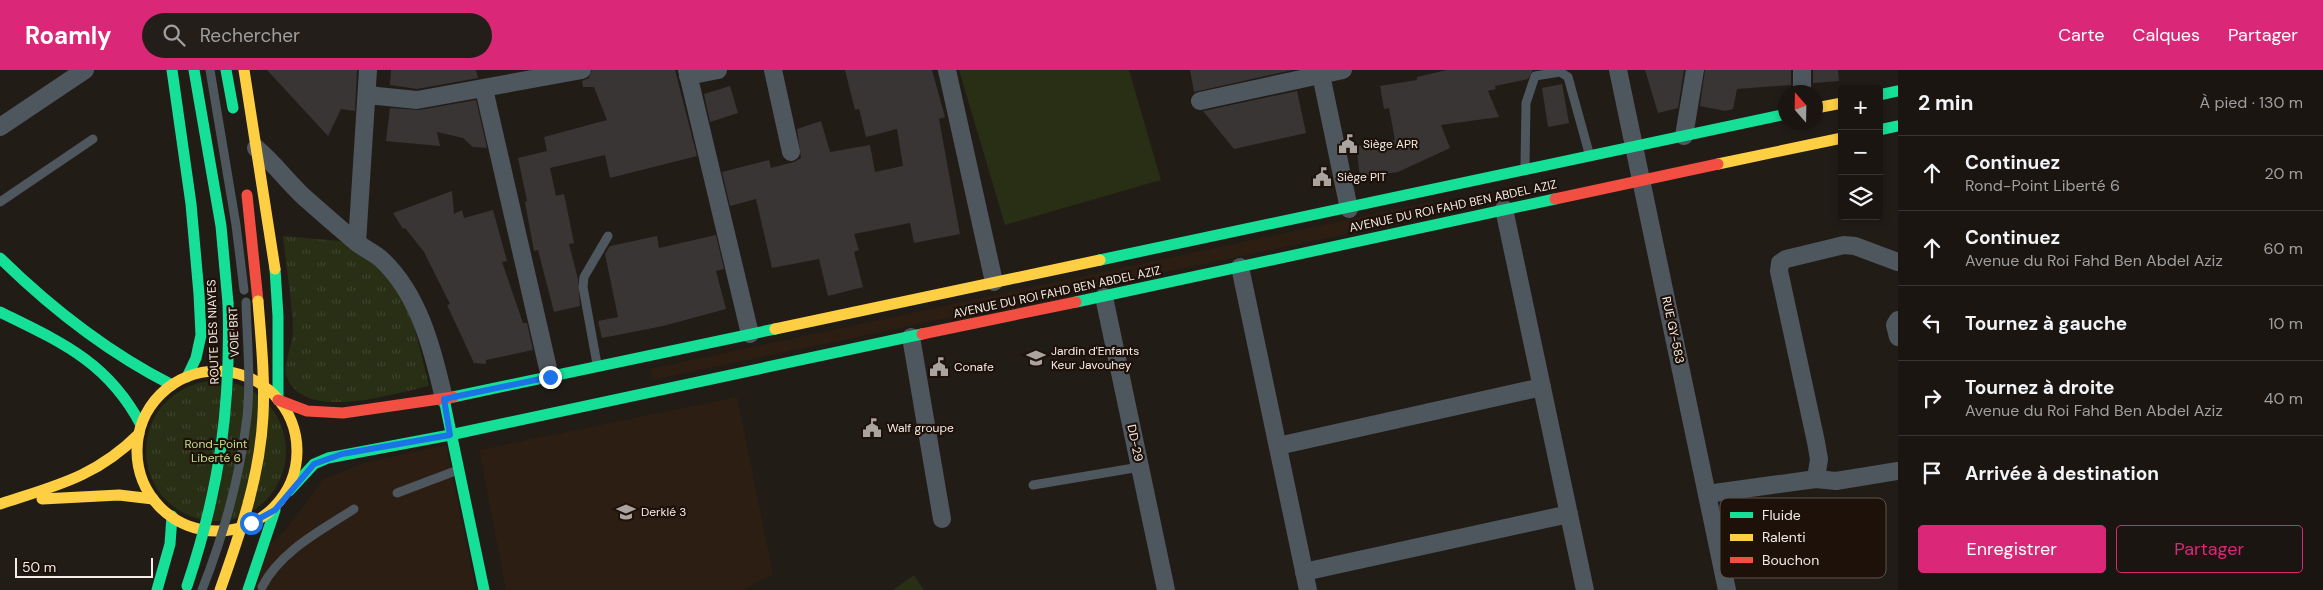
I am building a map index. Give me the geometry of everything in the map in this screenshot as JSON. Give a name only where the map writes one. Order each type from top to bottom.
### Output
[{"type":"main road","points":[[172,70],[191,204],[200,294],[201,336],[196,358],[187,377]]},
{"type":"main road","name":"ROUTE DES NIAYES","points":[[186,588],[203,543],[219,479],[228,413],[231,356],[221,226],[194,70]]},
{"type":"main road","points":[[226,70],[234,116]]},
{"type":"main road","points":[[244,70],[274,260],[278,316],[278,400]]},
{"type":"main road","points":[[1883,94],[1898,91]]},
{"type":"main road","points":[[1823,107],[1838,104]]},
{"type":"main road","name":"AVENUE DU ROI FAHD BEN ABDEL AZIZ","points":[[278,400],[311,412],[328,413],[354,412],[444,399],[1349,209],[1778,116]]},
{"type":"main road","points":[[1883,129],[1898,126]]},
{"type":"main road","name":"AVENUE DU ROI FAHD BEN ABDEL AZIZ","points":[[289,491],[314,464],[328,458],[450,435],[1104,297],[1640,179],[1838,139]]},
{"type":"main road","points":[[220,590],[234,552],[252,485],[262,417],[262,360],[258,302],[244,180]]},
{"type":"main road","points":[[0,258],[66,320],[125,362],[172,385]]},
{"type":"main road","points":[[0,312],[48,334],[97,368],[123,394],[140,430]]},
{"type":"main road","points":[[248,590],[275,510],[289,491],[296,468],[298,444],[294,426],[278,400],[265,388],[241,375],[211,372],[187,377],[172,385],[152,404],[140,430],[137,454],[139,470],[143,482],[153,499],[172,516],[196,527],[222,530],[251,523],[275,510]]},
{"type":"main road","points":[[444,399],[450,435],[484,590]]},
{"type":"main road","points":[[0,504],[53,486],[100,466],[140,430]]},
{"type":"main road","points":[[0,504],[66,497],[119,495],[153,499]]},
{"type":"main road","points":[[157,590],[167,552],[172,516]]},
{"type":"street","points":[[0,127],[84,70]]},
{"type":"street","points":[[357,243],[368,70]]},
{"type":"street","points":[[367,95],[418,100],[484,89],[526,76],[582,70]]},
{"type":"street","points":[[713,70],[688,73],[750,334]]},
{"type":"street","points":[[773,70],[791,152]]},
{"type":"street","points":[[947,70],[994,282]]},
{"type":"street","points":[[1200,101],[1321,72],[1343,70]]},
{"type":"street","name":"RUE GY-583","points":[[1618,70],[1720,556]]},
{"type":"street","points":[[1684,136],[1695,70]]},
{"type":"street","points":[[1802,70],[1802,85]]},
{"type":"street","points":[[1321,72],[1349,209]]},
{"type":"street","points":[[484,89],[550,377]]},
{"type":"street","points":[[256,148],[276,165],[304,197],[357,243],[380,259],[399,281],[411,301],[434,351],[444,399]]},
{"type":"street","points":[[1504,210],[1585,590]]},
{"type":"street","points":[[1816,479],[1819,459],[1780,271],[1780,263],[1786,259],[1844,245],[1855,246],[1898,262]]},
{"type":"street","points":[[1240,267],[1308,590]]},
{"type":"street","name":"DD-29","points":[[1104,297],[1166,590]]},
{"type":"street","points":[[1898,320],[1896,325],[1898,338]]},
{"type":"street","points":[[911,337],[942,518]]},
{"type":"street","points":[[1278,446],[1542,387]]},
{"type":"street","points":[[1707,494],[1816,479],[1836,481],[1898,471]]},
{"type":"street","points":[[1304,572],[1569,514]]},
{"type":"lane","name":"VOIE BRT","points":[[202,590],[218,548],[237,481],[245,425],[248,359],[246,302],[236,225],[210,70]]},
{"type":"lane","points":[[1525,170],[1526,103],[1537,73],[1560,72],[1568,78],[1590,157]]},
{"type":"lane","points":[[0,202],[92,140]]},
{"type":"lane","points":[[598,366],[583,287],[584,277],[608,236]]},
{"type":"lane","points":[[1033,485],[1140,467]]},
{"type":"lane","points":[[397,493],[458,470]]},
{"type":"lane","points":[[261,590],[267,577],[284,558],[305,541],[354,509]]},
{"type":"shaded area","points":[[1434,201],[1437,215],[652,380],[650,369]]},
{"type":"shaded area","name":"Derklé 3","points":[[737,397],[773,574],[743,590],[506,590],[479,450]]},
{"type":"shaded area","points":[[446,445],[476,590],[239,590],[269,545],[285,530],[324,479],[364,463]]},
{"type":"green space","points":[[959,70],[1129,70],[1161,180],[1005,225]]},
{"type":"green space","points":[[283,236],[339,241],[361,249],[376,258],[407,306],[415,329],[429,386],[373,399],[350,402],[329,402],[310,398],[295,390],[285,371],[293,330]]},
{"type":"green space","name":"Rond-Point Liberté 6","points":[[216,381],[230,382],[243,386],[265,402],[281,424],[285,437],[285,465],[281,478],[265,500],[243,516],[230,520],[216,521],[202,520],[189,516],[167,500],[151,478],[147,465],[146,451],[147,437],[151,424],[167,402],[189,386],[202,382]]},
{"type":"green space","points":[[914,575],[924,590],[893,590]]},
{"type":"building","points":[[267,70],[357,70],[355,111],[341,109],[328,136]]},
{"type":"building","points":[[391,70],[476,70],[478,78],[417,89],[390,85]]},
{"type":"building","points":[[592,70],[675,70],[697,156],[610,178],[605,155],[550,168],[556,196],[564,194],[574,243],[569,244],[578,279],[580,306],[554,312],[538,250],[534,251],[525,202],[527,201],[518,158],[547,151],[544,137],[607,120],[594,87],[583,87],[582,81],[589,78]]},
{"type":"building","points":[[845,70],[932,70],[945,117],[939,119],[960,234],[914,243],[910,223],[854,234],[859,250],[854,252],[863,287],[828,296],[819,259],[772,268],[756,199],[730,206],[722,172],[769,160],[771,168],[794,162],[801,158],[797,129],[821,121],[830,152],[870,145],[875,172],[903,166],[897,129],[866,137],[859,109],[855,110]]},
{"type":"building","points":[[1190,70],[1292,70],[1194,92]]},
{"type":"building","points":[[1447,70],[1533,70],[1528,79],[1495,86],[1496,89],[1488,91],[1499,117],[1441,125],[1450,148],[1398,172],[1360,177],[1356,146],[1395,140],[1389,108],[1384,109],[1380,86],[1417,80],[1417,77]]},
{"type":"building","points":[[1645,70],[1684,70],[1678,108],[1658,113]]},
{"type":"building","points":[[1705,70],[1791,70],[1791,85],[1737,89],[1733,109],[1725,111],[1700,106]]},
{"type":"building","points":[[1813,70],[1838,70],[1839,81],[1813,83]]},
{"type":"building","points":[[1562,84],[1569,123],[1548,127],[1542,88]]},
{"type":"building","points":[[730,86],[738,113],[710,122],[704,94]]},
{"type":"building","points":[[1297,91],[1306,133],[1234,149],[1203,111]]},
{"type":"building","points":[[476,100],[487,148],[473,147],[463,138],[437,132],[440,146],[386,141],[390,108],[419,110]]},
{"type":"building","points":[[452,191],[454,214],[462,210],[464,218],[493,210],[507,261],[502,262],[523,323],[527,323],[533,350],[486,360],[486,364],[474,363],[447,305],[450,304],[424,252],[405,228],[403,229],[393,213]]},
{"type":"building","points":[[716,235],[724,269],[716,271],[726,309],[663,326],[602,338],[598,321],[618,317],[605,254],[610,246],[657,236],[659,248]]},
{"type":"traffic: fast","points":[[172,70],[191,204],[199,294],[201,335],[196,358],[187,377]]},
{"type":"traffic: fast","points":[[194,70],[221,226],[228,303]]},
{"type":"traffic: fast","points":[[226,70],[233,108]]},
{"type":"traffic: fast","points":[[1883,94],[1898,91]]},
{"type":"traffic: fast","points":[[1100,260],[1778,116]]},
{"type":"traffic: fast","points":[[1883,129],[1898,126]]},
{"type":"traffic: fast","points":[[1076,302],[1555,199]]},
{"type":"traffic: fast","points":[[0,258],[40,295],[81,328],[125,358],[172,385]]},
{"type":"traffic: fast","points":[[275,269],[278,316],[278,400]]},
{"type":"traffic: fast","points":[[187,586],[208,515],[221,446],[228,377],[228,303]]},
{"type":"traffic: fast","points":[[0,312],[63,344],[98,369],[128,403],[141,425]]},
{"type":"traffic: fast","points":[[453,397],[775,329]]},
{"type":"traffic: fast","points":[[289,491],[314,464],[328,458],[450,435],[922,334]]},
{"type":"traffic: fast","points":[[444,399],[484,590]]},
{"type":"traffic: fast","points":[[248,590],[275,510]]},
{"type":"traffic: fast","points":[[157,590],[170,544],[172,516]]},
{"type":"traffic: slow","points":[[244,70],[275,269]]},
{"type":"traffic: slow","points":[[1823,107],[1838,104]]},
{"type":"traffic: slow","points":[[1718,164],[1838,139]]},
{"type":"traffic: slow","points":[[775,329],[1100,260]]},
{"type":"traffic: slow","points":[[220,590],[248,504],[258,461],[263,416],[262,358],[258,301]]},
{"type":"traffic: slow","points":[[209,371],[225,371],[255,380],[274,394],[291,420],[297,443],[297,451],[297,459],[291,482],[274,508],[255,522],[240,528],[225,531],[209,531],[179,522],[155,502],[146,489],[140,474],[137,459],[137,443],[146,413],[166,389],[179,380],[194,374],[209,371]]},
{"type":"traffic: slow","points":[[0,504],[57,485],[91,470],[107,461],[139,434]]},
{"type":"traffic: slow","points":[[42,499],[119,495],[153,499]]},
{"type":"traffic: jam","points":[[1555,199],[1718,164]]},
{"type":"traffic: jam","points":[[247,195],[258,301]]},
{"type":"traffic: jam","points":[[922,334],[1076,302]]},
{"type":"traffic: jam","points":[[278,400],[307,411],[343,413],[453,397]]},
{"type":"place","name":"Siège APR","points":[[1348,144]]},
{"type":"place","name":"Siège PIT","points":[[1322,177]]},
{"type":"place","name":"Jardin d'Enfants Keur Javouhey","points":[[1036,358]]},
{"type":"place","name":"Conafe","points":[[939,367]]},
{"type":"place","name":"Walf groupe","points":[[872,428]]},
{"type":"place","name":"Derklé 3","points":[[626,512]]},
{"type":"route","points":[[251,523],[275,510],[304,473],[314,464],[342,454],[450,435],[444,399],[550,377]]}]
